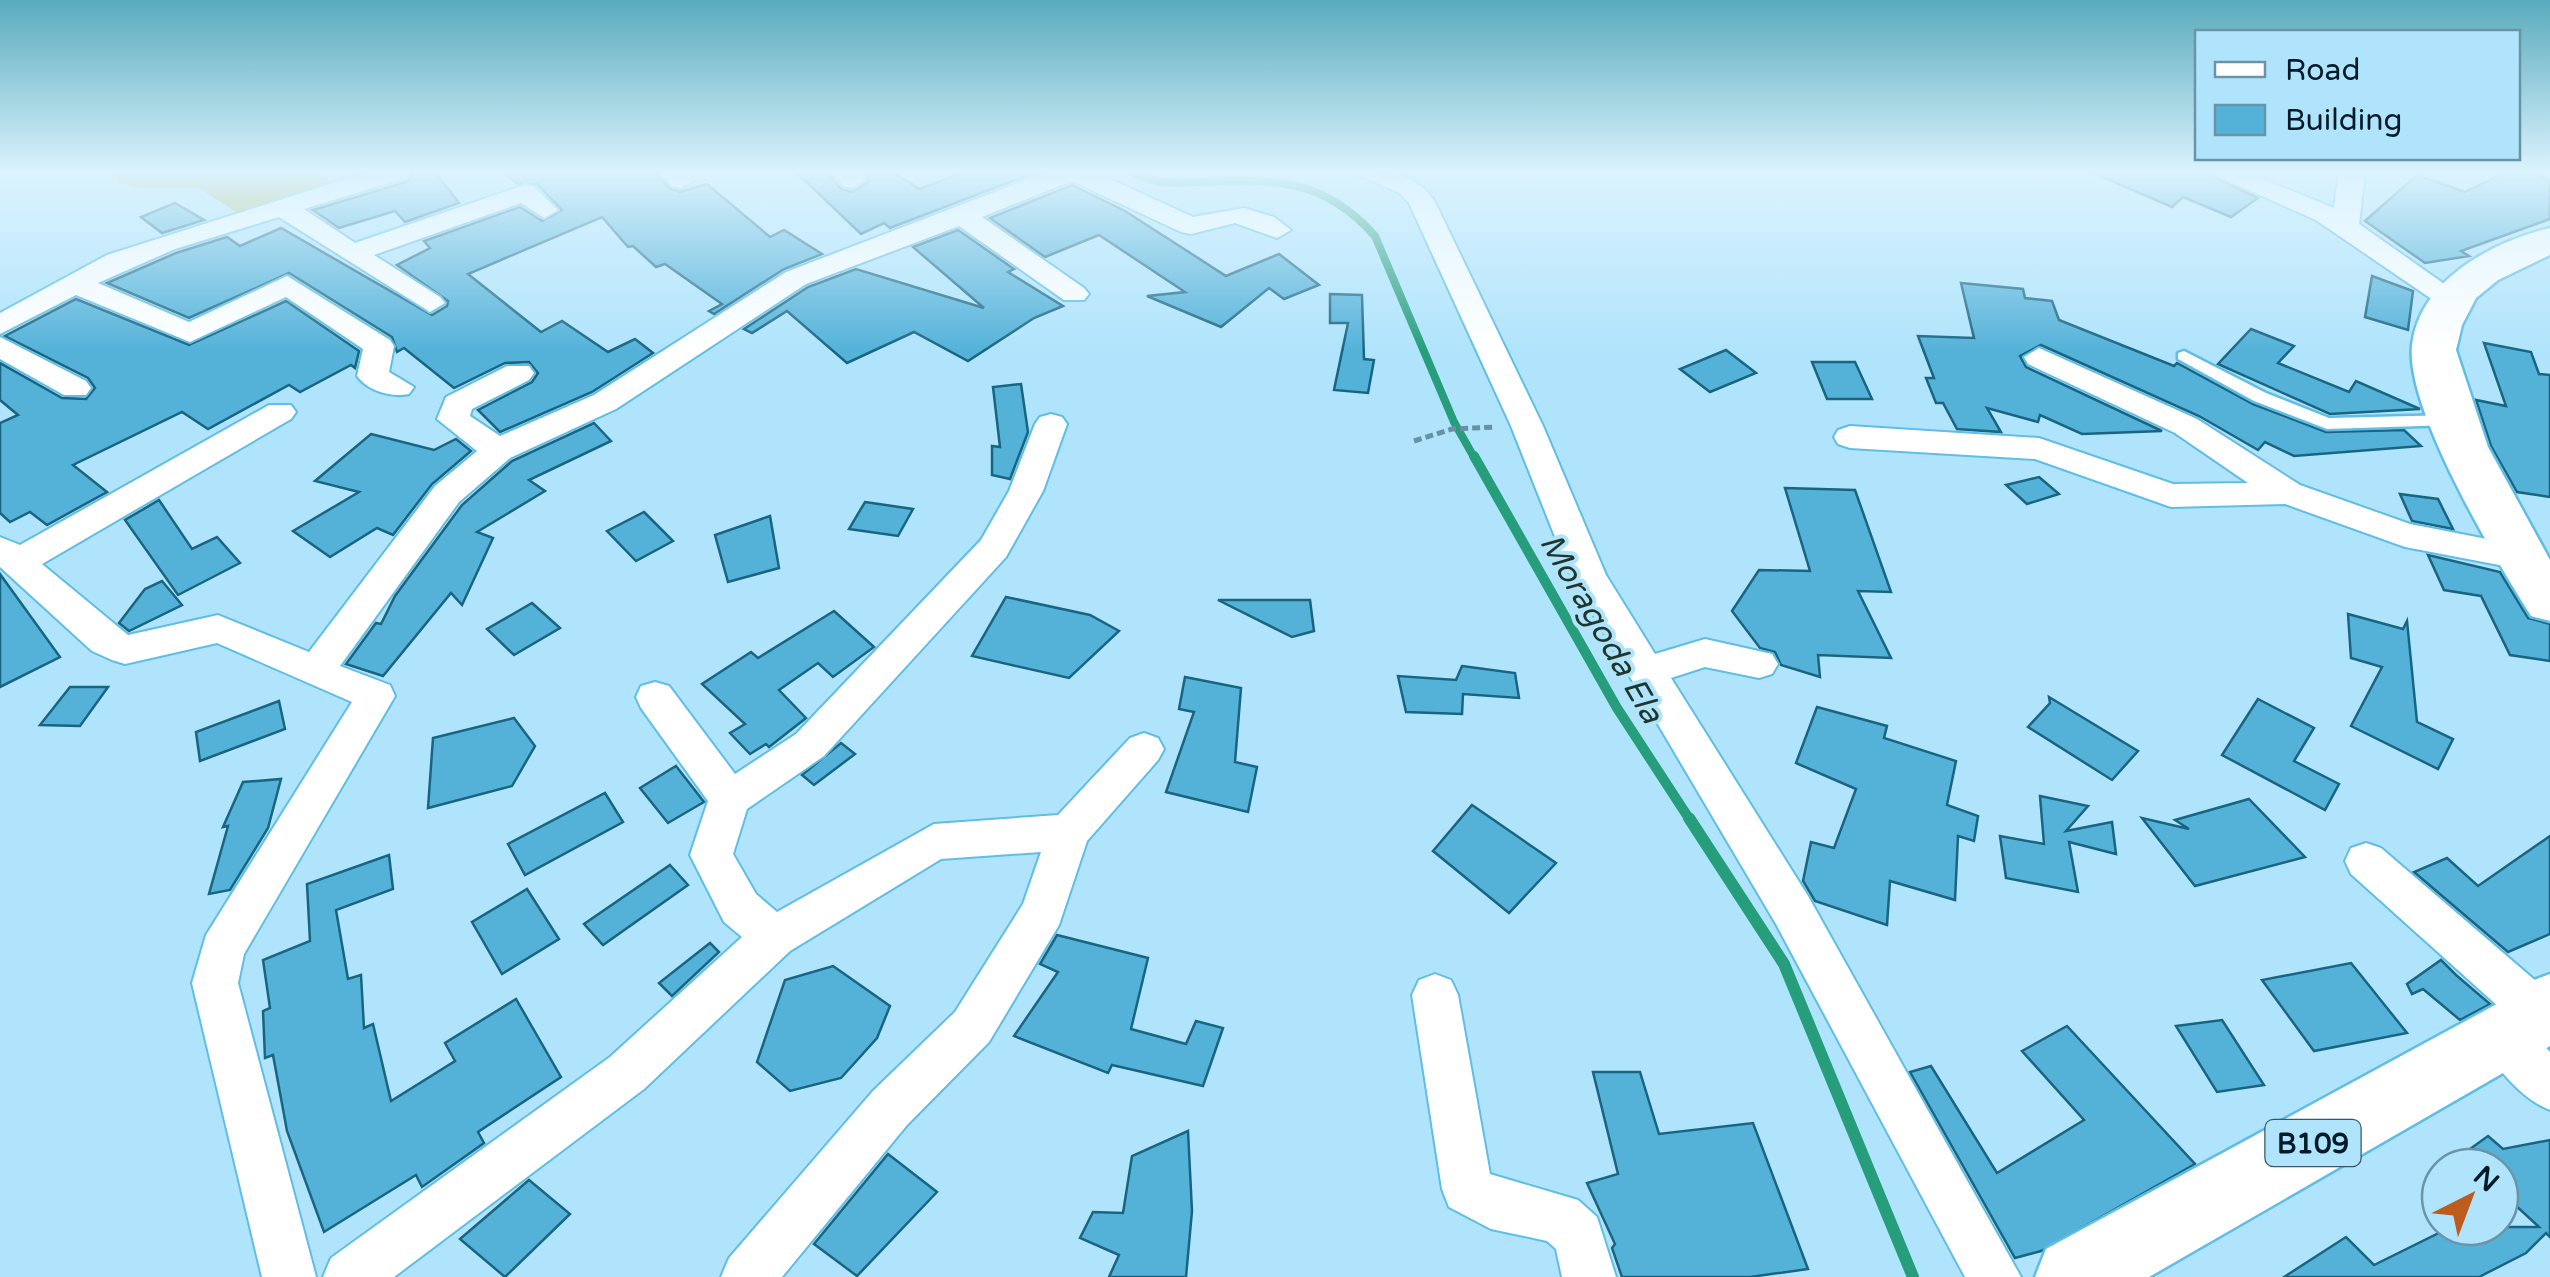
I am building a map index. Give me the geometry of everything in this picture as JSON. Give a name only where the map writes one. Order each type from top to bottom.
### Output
[{"type":"main road","points":[[2550,240],[2488,267],[2452,300],[2433,346],[2453,420],[2520,557],[2550,602]]},
{"type":"main road","name":"B109","points":[[2074,1277],[2536,1036]]},
{"type":"street","points":[[0,324],[165,243],[203,232]]},
{"type":"street","points":[[319,232],[430,303]]},
{"type":"street","points":[[352,253],[414,232]]},
{"type":"street","points":[[315,672],[447,494],[498,450],[605,402],[796,278],[918,232]]},
{"type":"street","points":[[986,232],[1074,294]]},
{"type":"street","points":[[1435,232],[1528,426],[1590,577],[1792,910],[1994,1277]]},
{"type":"street","points":[[2356,232],[2452,300]]},
{"type":"street","points":[[75,284],[190,333],[287,285],[379,346],[373,376],[398,387]]},
{"type":"street","points":[[0,346],[75,388]]},
{"type":"street","points":[[2039,357],[2186,426],[2288,493],[2404,534],[2520,557]]},
{"type":"street","points":[[498,450],[453,419],[457,404],[518,373]]},
{"type":"street","points":[[280,412],[8,555],[105,641],[125,650],[218,629],[376,696],[222,949],[215,983],[290,1277]]},
{"type":"street","points":[[774,937],[740,908],[710,854],[730,799],[810,746],[994,548],[1026,491],[1051,424]]},
{"type":"street","points":[[1850,436],[2039,449],[2171,496],[2288,493]]},
{"type":"street","points":[[1646,671],[1706,652],[1759,664]]},
{"type":"street","points":[[655,697],[730,799]]},
{"type":"street","points":[[748,1277],[890,1108],[972,1027],[1043,911],[1070,832],[1144,749]]},
{"type":"street","points":[[350,1277],[627,1073],[774,937],[934,842],[1070,832]]},
{"type":"street","points":[[2366,860],[2536,1036]]},
{"type":"street","points":[[1435,995],[1468,1190],[1492,1203],[1560,1218],[1579,1235],[1588,1277]]},
{"type":"lane","points":[[2184,356],[2260,396],[2326,424],[2453,420]]},
{"type":"path","points":[[1414,441],[1452,430],[1499,427]]},
{"type":"building","points":[[273,232],[287,232],[432,315],[447,306],[448,301],[397,265],[430,248],[424,241],[451,232],[568,232],[468,274],[541,332],[562,321],[608,352],[635,339],[653,353],[592,392],[500,432],[478,410],[532,382],[538,373],[529,362],[505,363],[454,388],[404,348],[397,352],[392,337],[289,273],[189,318],[107,283],[176,253],[227,237],[240,246]]},
{"type":"building","points":[[615,232],[764,232],[770,237],[787,232],[822,254],[784,269],[714,314],[709,311],[722,304],[665,264],[656,267],[633,246],[628,247]]},
{"type":"building","points":[[960,232],[1014,269],[1008,272],[1063,306],[1034,318],[968,361],[914,332],[847,363],[787,311],[752,333],[744,329],[808,287],[856,269],[984,308],[913,247]]},
{"type":"building","points":[[1009,232],[1157,232],[1226,276],[1279,254],[1319,285],[1284,299],[1269,288],[1221,327],[1147,296],[1185,292],[1099,235],[1045,257]]},
{"type":"building","points":[[2380,232],[2515,232],[2461,251],[2469,256],[2425,263]]},
{"type":"building","points":[[2372,276],[2413,291],[2408,330],[2365,317]]},
{"type":"building","points":[[1961,283],[2023,289],[2025,298],[2052,301],[2059,320],[2174,366],[2177,363],[2253,404],[2326,432],[2404,430],[2421,446],[2294,456],[2265,442],[2258,450],[2199,416],[2041,345],[2020,356],[2026,367],[2162,431],[2082,434],[2040,415],[2038,422],[1987,408],[2001,432],[1957,429],[1943,403],[1936,403],[1926,378],[1934,378],[1918,336],[1974,338]]},
{"type":"building","points":[[1330,294],[1362,295],[1364,359],[1374,360],[1368,393],[1334,390],[1348,323],[1330,323]]},
{"type":"building","points":[[76,299],[189,345],[286,301],[359,351],[355,368],[351,365],[300,392],[289,385],[208,429],[182,412],[73,465],[107,492],[47,525],[30,512],[10,522],[0,513],[0,423],[18,415],[0,400],[0,363],[62,398],[86,399],[95,388],[88,378],[5,336]]},
{"type":"building","points":[[2251,329],[2294,346],[2278,363],[2349,392],[2356,381],[2420,409],[2330,414],[2218,364]]},
{"type":"building","points":[[2484,343],[2531,352],[2539,374],[2550,375],[2550,497],[2517,492],[2491,446],[2476,400],[2506,406]]},
{"type":"building","points":[[1726,350],[1756,373],[1710,392],[1680,369]]},
{"type":"building","points":[[1812,362],[1855,362],[1872,399],[1827,399]]},
{"type":"building","points":[[1021,384],[1028,432],[1010,479],[992,475],[992,446],[1000,447],[993,387]]},
{"type":"building","points":[[594,423],[611,441],[529,480],[545,491],[477,532],[493,538],[462,605],[451,593],[383,676],[346,664],[376,623],[381,624],[395,596],[462,505],[512,461]]},
{"type":"building","points":[[371,434],[434,450],[456,439],[471,451],[432,484],[393,535],[377,528],[330,557],[293,531],[359,492],[315,481]]},
{"type":"building","points":[[2039,477],[2059,494],[2027,504],[2006,485]]},
{"type":"building","points":[[1785,488],[1855,490],[1891,592],[1858,591],[1891,658],[1818,655],[1820,677],[1781,665],[1775,652],[1760,648],[1732,611],[1759,570],[1810,571]]},
{"type":"building","points":[[2400,494],[2438,499],[2453,529],[2412,521]]},
{"type":"building","points":[[159,500],[192,549],[217,537],[240,563],[178,595],[125,520]]},
{"type":"building","points":[[865,502],[913,509],[898,536],[849,529]]},
{"type":"building","points":[[644,512],[673,541],[636,561],[607,531]]},
{"type":"building","points":[[770,516],[779,568],[728,582],[715,535]]},
{"type":"building","points":[[2428,555],[2500,572],[2528,618],[2550,624],[2550,661],[2510,655],[2481,596],[2444,590]]},
{"type":"building","points":[[0,574],[60,657],[0,687]]},
{"type":"building","points":[[162,581],[182,605],[129,631],[119,623],[145,589]]},
{"type":"building","points":[[1006,597],[1090,615],[1119,631],[1069,678],[972,656]]},
{"type":"building","points":[[1218,600],[1310,600],[1314,631],[1292,637]]},
{"type":"building","points":[[532,603],[560,628],[514,655],[487,629]]},
{"type":"building","points":[[834,611],[874,647],[833,677],[818,663],[779,690],[806,718],[769,747],[766,744],[750,754],[730,733],[745,724],[702,684],[751,652],[758,658]]},
{"type":"building","points":[[2348,614],[2403,629],[2407,621],[2417,722],[2453,739],[2438,769],[2351,726],[2382,667],[2351,658]]},
{"type":"building","points":[[1462,666],[1515,673],[1519,698],[1463,694],[1462,714],[1406,712],[1398,676],[1456,680]]},
{"type":"building","points":[[1185,677],[1241,688],[1235,762],[1257,767],[1248,812],[1166,792],[1194,712],[1179,709]]},
{"type":"building","points":[[70,687],[108,687],[80,726],[40,725]]},
{"type":"building","points":[[2049,697],[2138,751],[2112,780],[2028,727],[2050,703]]},
{"type":"building","points":[[2258,699],[2314,728],[2294,761],[2339,784],[2325,810],[2222,755]]},
{"type":"building","points":[[279,701],[285,729],[200,761],[196,732]]},
{"type":"building","points":[[1817,707],[1887,726],[1884,738],[1956,761],[1947,805],[1978,816],[1974,841],[1958,836],[1955,900],[1890,881],[1887,925],[1815,901],[1803,881],[1811,842],[1834,848],[1856,789],[1796,763]]},
{"type":"building","points":[[514,718],[535,746],[512,786],[428,808],[433,738]]},
{"type":"building","points":[[841,743],[855,754],[814,785],[802,775]]},
{"type":"building","points":[[676,766],[704,802],[668,823],[640,788]]},
{"type":"building","points":[[281,779],[268,828],[230,890],[209,894],[228,826],[223,827],[243,782]]},
{"type":"building","points":[[605,793],[623,822],[525,875],[508,844]]},
{"type":"building","points":[[2040,796],[2088,806],[2066,831],[2112,822],[2116,854],[2069,842],[2078,892],[2006,878],[2000,836],[2044,844]]},
{"type":"building","points":[[2249,799],[2305,857],[2195,886],[2142,818],[2189,829],[2175,820]]},
{"type":"building","points":[[1472,805],[1556,863],[1509,913],[1433,851]]},
{"type":"building","points":[[2550,836],[2550,934],[2508,952],[2414,872],[2447,858],[2478,886]]},
{"type":"building","points":[[389,855],[393,889],[336,910],[348,979],[361,975],[364,1028],[373,1024],[391,1101],[455,1061],[445,1043],[516,999],[561,1077],[478,1132],[484,1143],[422,1187],[416,1175],[324,1232],[287,1131],[273,1055],[265,1058],[263,1011],[270,1008],[263,960],[310,941],[307,884]]},
{"type":"building","points":[[670,865],[688,885],[603,945],[584,924]]},
{"type":"building","points":[[527,889],[559,939],[502,974],[472,922]]},
{"type":"building","points":[[1057,935],[1148,958],[1131,1029],[1186,1044],[1196,1021],[1223,1028],[1203,1086],[1112,1065],[1108,1073],[1014,1036],[1058,972],[1040,964]]},
{"type":"building","points":[[710,943],[719,952],[672,996],[659,983]]},
{"type":"building","points":[[2441,960],[2490,1004],[2460,1020],[2423,989],[2412,994],[2407,984]]},
{"type":"building","points":[[2351,963],[2407,1033],[2314,1051],[2262,980]]},
{"type":"building","points":[[833,966],[890,1006],[877,1038],[841,1078],[790,1091],[757,1062],[785,980]]},
{"type":"building","points":[[2222,1020],[2264,1085],[2217,1092],[2176,1026]]},
{"type":"building","points":[[2067,1026],[2195,1164],[2041,1251],[2015,1258],[1910,1072],[1931,1066],[1997,1173],[2084,1120],[2022,1051]]},
{"type":"building","points":[[1593,1072],[1640,1072],[1659,1134],[1753,1123],[1808,1269],[1750,1277],[1622,1277],[1612,1248],[1615,1244],[1587,1183],[1618,1174]]},
{"type":"building","points":[[1188,1131],[1192,1211],[1186,1277],[1109,1277],[1119,1255],[1080,1238],[1093,1212],[1123,1213],[1132,1156]]},
{"type":"building","points":[[2488,1136],[2501,1147],[2473,1147]]},
{"type":"building","points":[[2550,1140],[2550,1237],[2546,1233],[2526,1253],[2479,1277],[2284,1277],[2346,1237],[2374,1265],[2420,1242],[2420,1247],[2520,1247],[2520,1227],[2539,1227],[2520,1209],[2520,1147],[2513,1147]]},
{"type":"building","points":[[888,1154],[937,1192],[857,1276],[814,1244]]},
{"type":"building","points":[[529,1180],[570,1214],[505,1277],[460,1239]]},
{"type":"waterway","name":"Moragoda Ela","points":[[1371,232],[1454,422],[1475,459]]},
{"type":"waterway","name":"Moragoda Ela","points":[[1474,456],[1617,708],[1690,820]]},
{"type":"waterway","name":"Moragoda Ela","points":[[1689,818],[1784,964],[1913,1277]]}]
